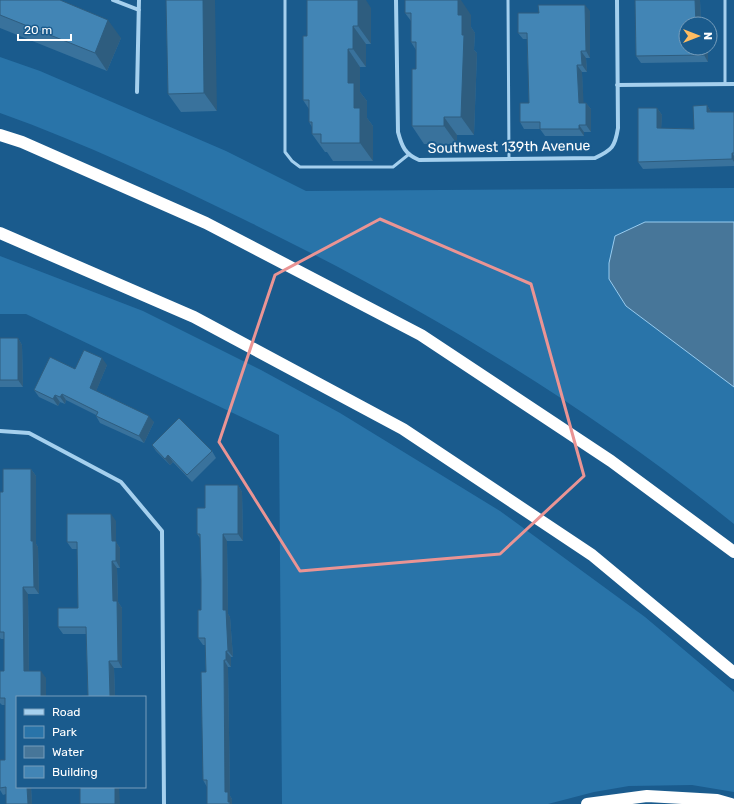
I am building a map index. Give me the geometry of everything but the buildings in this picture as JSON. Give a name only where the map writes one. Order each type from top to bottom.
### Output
[{"type":"highway","points":[[0,135],[22,142],[206,222],[421,335],[611,461],[734,552]]},
{"type":"highway","points":[[0,233],[194,317],[403,429],[592,555],[734,673]]},
{"type":"highway","points":[[587,804],[647,796],[717,800],[731,804]]},
{"type":"street","points":[[113,0],[139,10]]},
{"type":"street","points":[[137,92],[139,0]]},
{"type":"street","points":[[396,0],[398,132],[403,148],[408,155]]},
{"type":"street","points":[[617,0],[617,85],[734,84]]},
{"type":"street","name":"Southwest 139th Avenue","points":[[408,155],[419,160],[595,158],[610,151],[616,141],[618,128],[617,85]]},
{"type":"street","points":[[0,431],[29,433],[121,482],[162,531],[164,804]]},
{"type":"lane","points":[[285,0],[285,152],[292,161],[300,167],[393,167],[408,155]]},
{"type":"lane","points":[[508,0],[509,159]]},
{"type":"lane","points":[[725,0],[725,84]]},
{"type":"highlighted area","points":[[380,219],[531,284],[584,476],[500,554],[300,571],[219,442],[275,275]]},
{"type":"green space","points":[[0,57],[40,71],[226,151],[306,191],[734,188],[734,222],[645,222],[609,279],[626,306],[734,387],[734,524],[619,437],[498,358],[436,321],[310,252],[245,220],[93,150],[0,113]]},
{"type":"green space","points":[[0,256],[143,311],[261,370],[340,413],[500,511],[645,617],[734,692],[734,792],[692,785],[629,786],[594,792],[548,804],[282,804],[279,435],[26,314],[0,314]]},
{"type":"water","points":[[645,222],[734,222],[734,387],[626,306],[609,279],[609,263],[615,236]]}]
